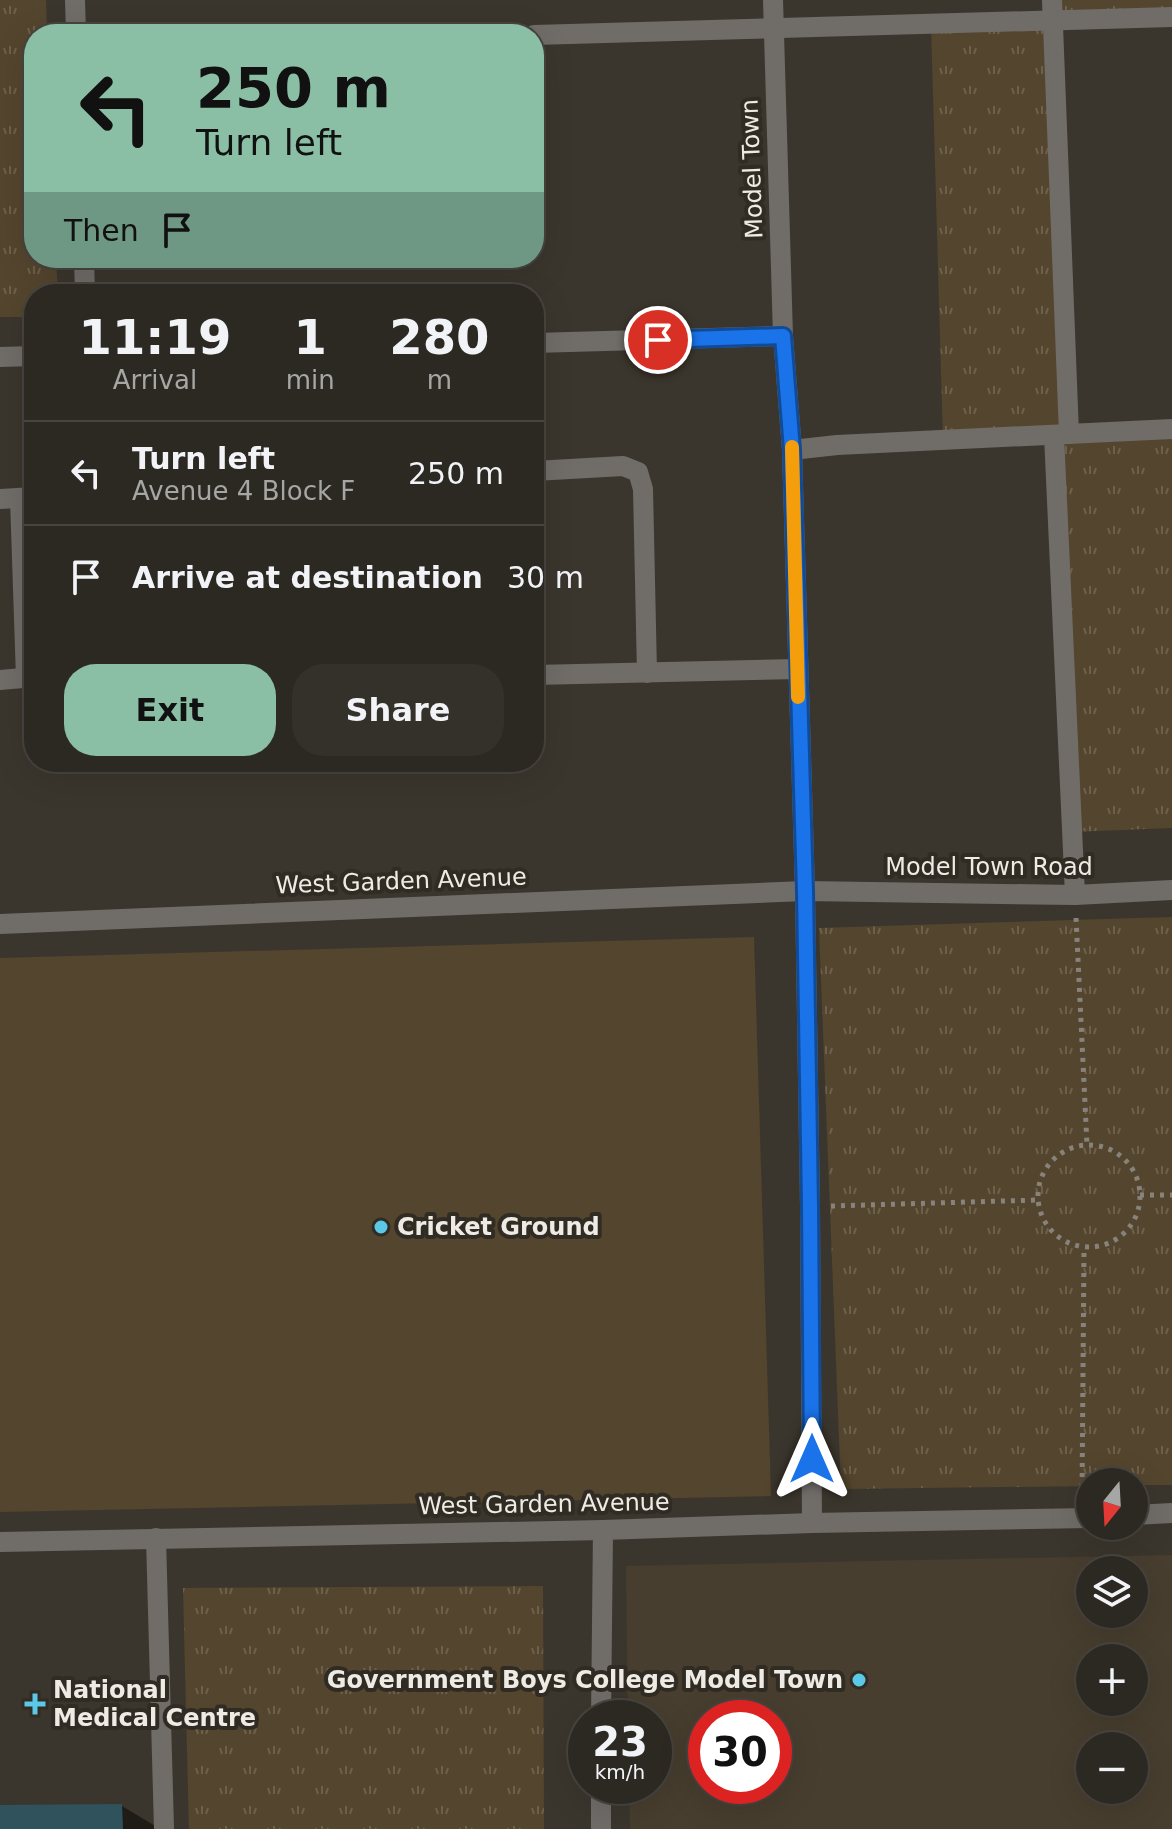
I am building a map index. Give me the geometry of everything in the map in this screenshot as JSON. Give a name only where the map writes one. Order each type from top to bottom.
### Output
[{"type":"street","points":[[75,0],[76,24]]},
{"type":"street","name":"Model Town","points":[[773,0],[783,336],[792,450],[805,891],[812,1523]]},
{"type":"street","points":[[1052,10],[1075,895]]},
{"type":"street","points":[[544,35],[774,27],[1052,10],[1172,17]]},
{"type":"street","points":[[544,343],[783,336]]},
{"type":"street","points":[[0,357],[24,356]]},
{"type":"street","points":[[792,450],[837,445],[1172,429]]},
{"type":"street","points":[[544,470],[623,466],[638,472],[643,489],[647,673]]},
{"type":"street","points":[[18,498],[24,588]]},
{"type":"street","points":[[544,675],[798,669]]},
{"type":"street","points":[[0,680],[24,678]]},
{"type":"street","name":"Model Town Road","points":[[805,891],[1075,895],[1172,890]]},
{"type":"street","name":"West Garden Avenue","points":[[0,924],[805,891]]},
{"type":"street","points":[[1148,1514],[1172,1513]]},
{"type":"street","name":"West Garden Avenue","points":[[0,1542],[1076,1518]]},
{"type":"street","points":[[601,1700],[603,1530]]},
{"type":"street","points":[[156,1538],[164,1829]]},
{"type":"street","points":[[601,1804],[601,1829]]},
{"type":"path","points":[[1075,895],[1087,1145]]},
{"type":"path","points":[[1087,1145],[1103,1147],[1118,1154],[1130,1165],[1140,1195],[1138,1212],[1129,1228],[1117,1239],[1101,1246],[1084,1247],[1067,1242],[1053,1231],[1042,1217],[1038,1200],[1039,1184],[1056,1157],[1087,1145]]},
{"type":"path","points":[[1140,1195],[1172,1195]]},
{"type":"path","points":[[810,1206],[1038,1200]]},
{"type":"path","points":[[1084,1247],[1086,1468]]},
{"type":"shaded area","name":"Government Boys College Model Town","points":[[1172,1555],[1172,1829],[630,1829],[629,1804],[672,1804],[672,1700],[628,1700],[626,1566],[1076,1557],[1076,1628],[1148,1628],[1148,1556],[1122,1556]]},
{"type":"green space","points":[[0,0],[46,0],[47,24],[24,24],[24,268],[57,268],[57,284],[24,284],[24,317],[0,317]]},
{"type":"green space","points":[[1052,0],[1172,0],[1172,17],[1053,20],[1068,433],[1172,429],[1172,828],[1071,832],[1054,435],[943,440],[931,23],[1052,20]]},
{"type":"green space","points":[[1172,917],[1172,1485],[1148,1485],[1148,1468],[1076,1468],[1076,1486],[841,1489],[819,928]]},
{"type":"green space","name":"Cricket Ground","points":[[754,937],[771,1496],[0,1512],[0,958]]},
{"type":"green space","points":[[543,1586],[544,1829],[189,1829],[183,1588]]},
{"type":"building","points":[[122,1804],[123,1829],[0,1829],[0,1805]]},
{"type":"slow traffic","points":[[792,447],[798,697]]},
{"type":"place","name":"Cricket Ground","points":[[381,1227]]},
{"type":"place","name":"Government Boys College Model Town","points":[[859,1680]]},
{"type":"place","name":"National Medical Centre","points":[[35,1704]]},
{"type":"route","points":[[658,340],[783,336],[792,450],[805,891],[812,1459]]}]
